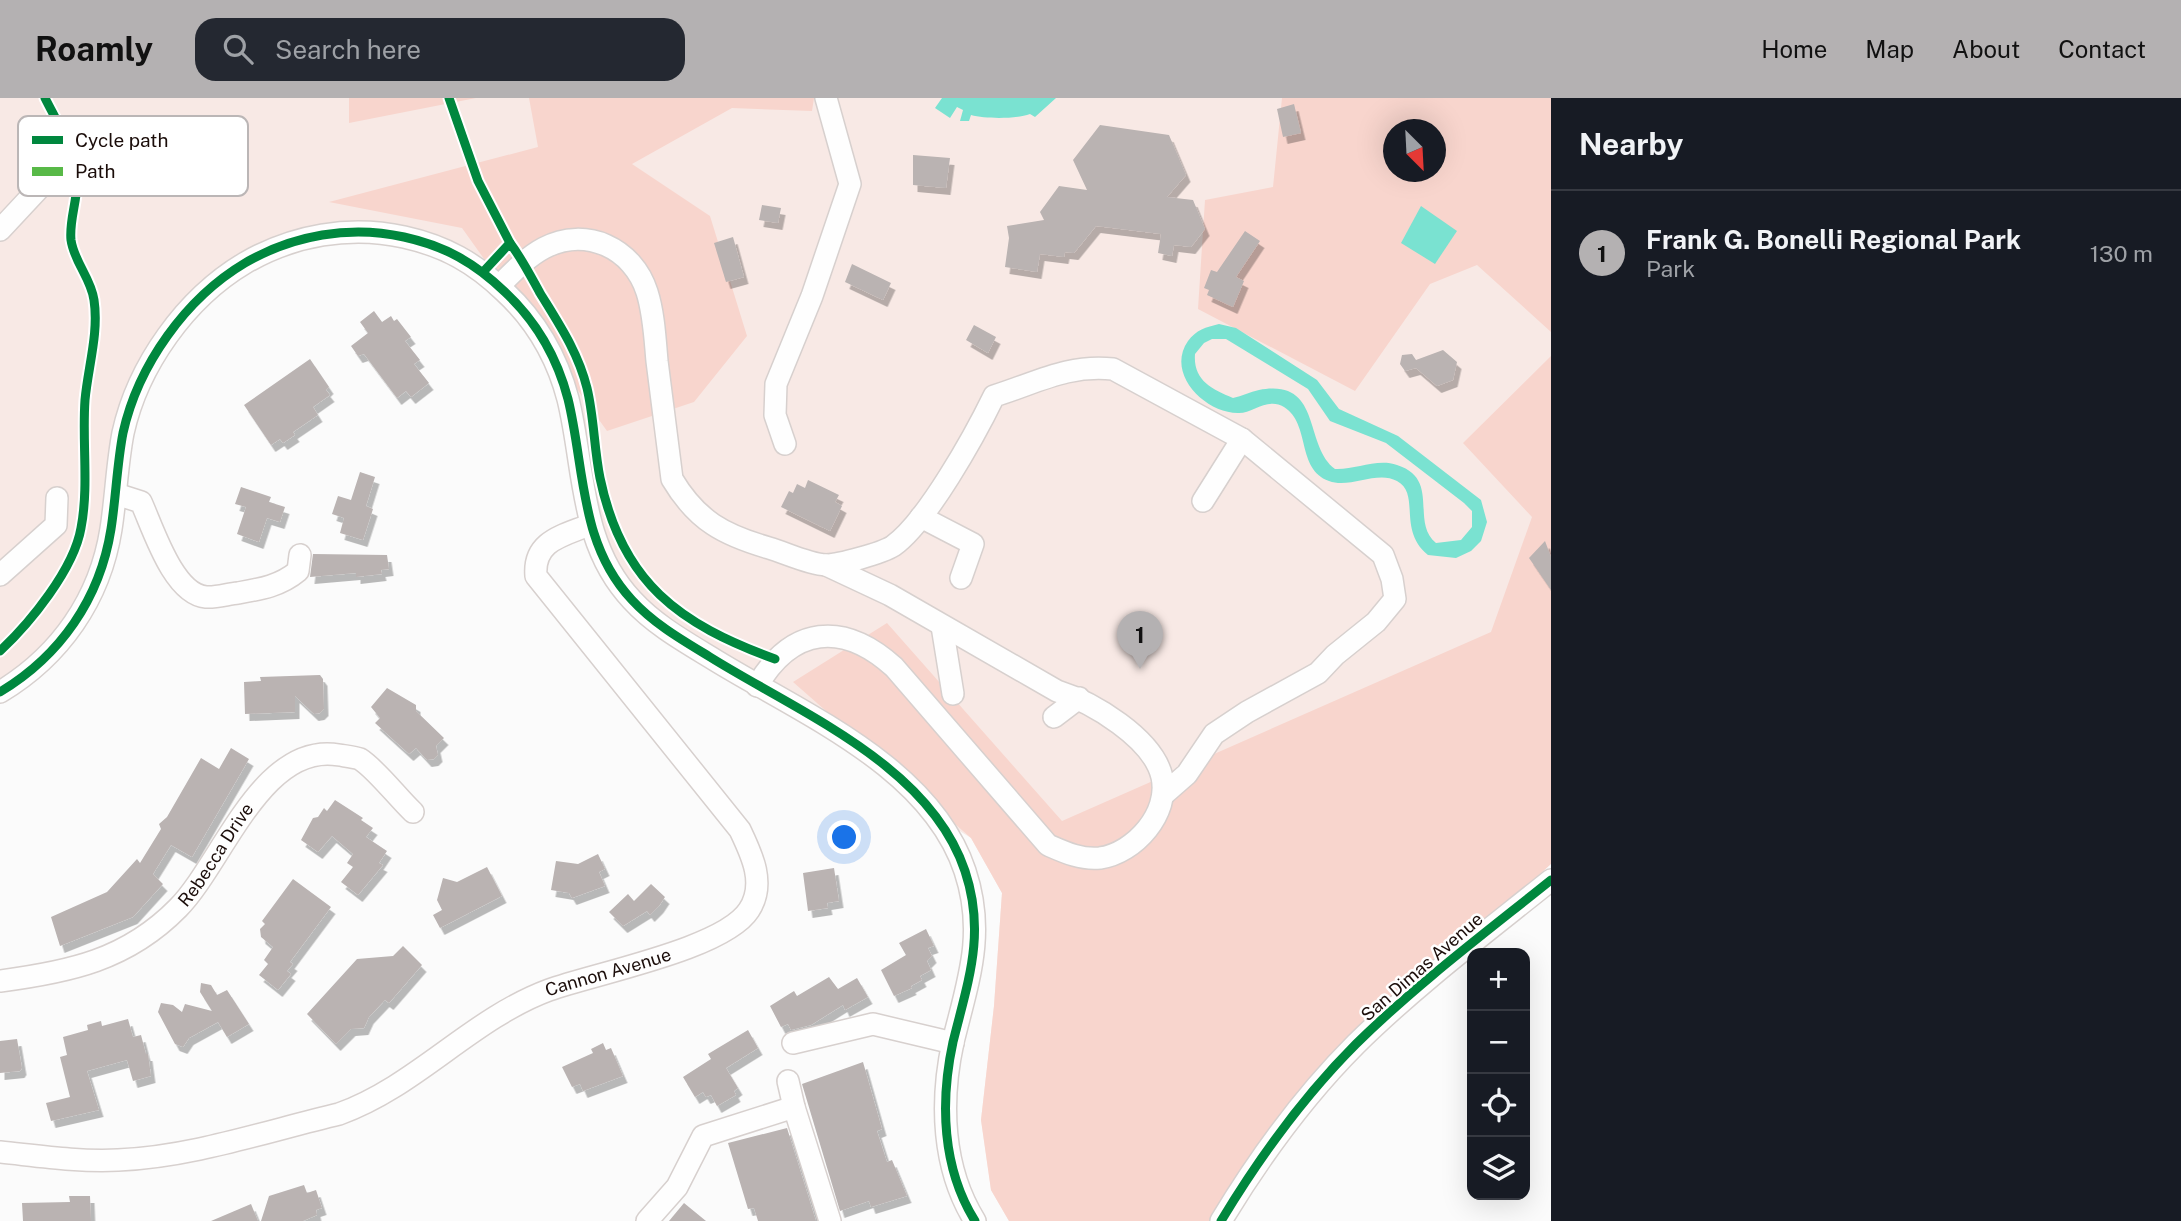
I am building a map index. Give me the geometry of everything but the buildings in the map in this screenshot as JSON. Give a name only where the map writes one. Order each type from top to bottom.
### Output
[{"type":"street","points":[[785,444],[775,415],[776,384],[813,296],[850,184],[825,98]]},
{"type":"street","points":[[0,230],[32,196]]},
{"type":"street","points":[[0,692],[47,658],[69,632],[88,601],[103,567],[124,430],[142,378],[171,331],[203,295],[244,264],[289,242],[337,231],[392,234],[439,245],[484,271],[534,323],[551,353],[567,397],[589,525],[608,565],[628,597],[659,626],[858,746],[902,779],[937,817],[955,846],[973,904],[975,947],[971,979],[953,1043],[946,1086],[945,1129],[956,1178],[975,1221]]},
{"type":"street","points":[[499,286],[524,262],[544,248],[569,239],[592,240],[609,245],[627,259],[639,274],[651,307],[672,479],[682,496],[717,528],[733,538],[826,565],[982,633],[1032,663],[1057,691]]},
{"type":"street","points":[[757,686],[767,669],[790,646],[822,637],[844,637],[864,643],[894,667],[1048,845],[1073,856],[1100,858],[1124,850],[1145,833],[1163,795],[1187,774],[1214,734],[1247,712],[1318,673],[1335,655],[1376,622],[1395,598],[1392,579],[1383,555],[1242,439],[1113,369],[1089,366],[1066,369],[994,396],[976,433],[922,517],[890,548],[826,565]]},
{"type":"street","points":[[1203,501],[1242,439]]},
{"type":"street","points":[[116,494],[141,502],[170,567],[186,588],[205,597],[261,589],[285,582],[298,571],[300,555]]},
{"type":"street","points":[[0,575],[56,525],[57,498]]},
{"type":"street","points":[[922,517],[973,544],[961,578]]},
{"type":"street","name":"Cannon Avenue","points":[[0,1152],[70,1159],[118,1160],[165,1155],[340,1114],[365,1105],[391,1089],[496,1014],[550,990],[706,941],[733,927],[749,911],[756,895],[758,877],[752,855],[740,830],[536,576],[535,564],[539,551],[548,542],[589,525]]},
{"type":"street","points":[[890,595],[1057,691],[1079,698],[1139,739],[1149,750],[1162,777],[1163,795]]},
{"type":"street","points":[[942,626],[953,694]]},
{"type":"street","points":[[1054,717],[1079,698]]},
{"type":"street","name":"Rebecca Drive","points":[[0,981],[59,974],[127,949],[179,908],[256,798],[287,765],[325,753],[359,759],[413,812]]},
{"type":"street","name":"San Dimas Avenue","points":[[1221,1221],[1276,1139],[1354,1046],[1437,971],[1551,880]]},
{"type":"street","points":[[793,1043],[873,1024],[953,1043]]},
{"type":"street","points":[[788,1081],[830,1221]]},
{"type":"street","points":[[647,1221],[677,1187],[704,1136],[794,1107]]},
{"type":"shaded area","points":[[0,98],[1551,98],[1551,850],[1009,1221],[991,1190],[981,1120],[994,1006],[1002,893],[971,838],[937,817],[902,779],[659,626],[608,565],[551,353],[484,271],[392,234],[289,242],[203,295],[142,378],[88,602],[0,692]]},
{"type":"shaded area","points":[[349,98],[476,98],[349,123]]},
{"type":"shaded area","points":[[529,98],[814,98],[812,111],[732,108],[632,164],[710,216],[747,336],[694,402],[607,431],[462,228],[329,202],[538,147]]},
{"type":"shaded area","points":[[942,98],[1056,98],[1035,117],[1030,114],[1001,118],[971,115],[969,121],[960,121],[963,110],[957,107],[950,118],[935,108]]},
{"type":"shaded area","points":[[1282,98],[1551,98],[1551,332],[1477,265],[1430,284],[1355,391],[1198,309],[1205,200],[1273,187]]},
{"type":"shaded area","points":[[1421,206],[1457,231],[1435,264],[1401,243]]},
{"type":"shaded area","points":[[1219,324],[1236,328],[1317,380],[1339,409],[1398,436],[1481,500],[1487,522],[1481,541],[1471,551],[1456,558],[1428,555],[1413,535],[1408,495],[1397,481],[1381,477],[1346,483],[1329,481],[1312,467],[1298,424],[1284,407],[1272,404],[1239,413],[1226,412],[1202,399],[1185,379],[1182,354],[1194,334]],"holes":[[[1212,339],[1226,339],[1308,389],[1330,421],[1386,443],[1464,503],[1472,511],[1472,527],[1461,540],[1436,543],[1425,524],[1422,490],[1418,480],[1410,472],[1389,463],[1335,469],[1325,458],[1303,403],[1293,394],[1279,389],[1259,390],[1233,398],[1211,387],[1197,371],[1195,354],[1204,343]]]},
{"type":"shaded area","points":[[1551,356],[1551,864],[1354,1047],[1215,1221],[1009,1221],[991,1190],[981,1120],[994,1006],[1002,893],[971,838],[793,682],[887,623],[1062,821],[1491,632],[1532,517],[1463,443]]},
{"type":"cycle path","points":[[45,98],[54,116]]},
{"type":"cycle path","points":[[449,98],[478,181],[510,243]]},
{"type":"cycle path","points":[[0,651],[37,611],[60,578],[70,561],[81,528],[85,481],[85,400],[95,312],[92,292],[75,256],[71,240],[76,196]]},
{"type":"cycle path","points":[[0,692],[22,678],[59,643],[87,602],[106,555],[121,445],[130,408],[153,359],[184,314],[203,295],[223,278],[263,253],[282,245],[322,235],[363,232],[404,237],[433,245],[459,257],[482,272],[516,303],[536,328],[551,354],[568,399],[593,530],[602,555],[632,600],[679,638],[857,745],[892,771],[923,801],[948,834],[965,871],[971,894],[974,937],[969,978],[949,1065],[946,1088],[947,1134],[956,1179],[975,1221]]},
{"type":"cycle path","points":[[484,271],[510,243],[579,362],[587,388],[600,478],[610,514],[623,546],[640,572],[660,595],[683,614],[710,631],[775,659]]},
{"type":"cycle path","points":[[1221,1221],[1283,1128],[1356,1044],[1427,980],[1551,880]]},
{"type":"place","name":"Frank G. Bonelli Regional Park","points":[[1140,669]]}]
